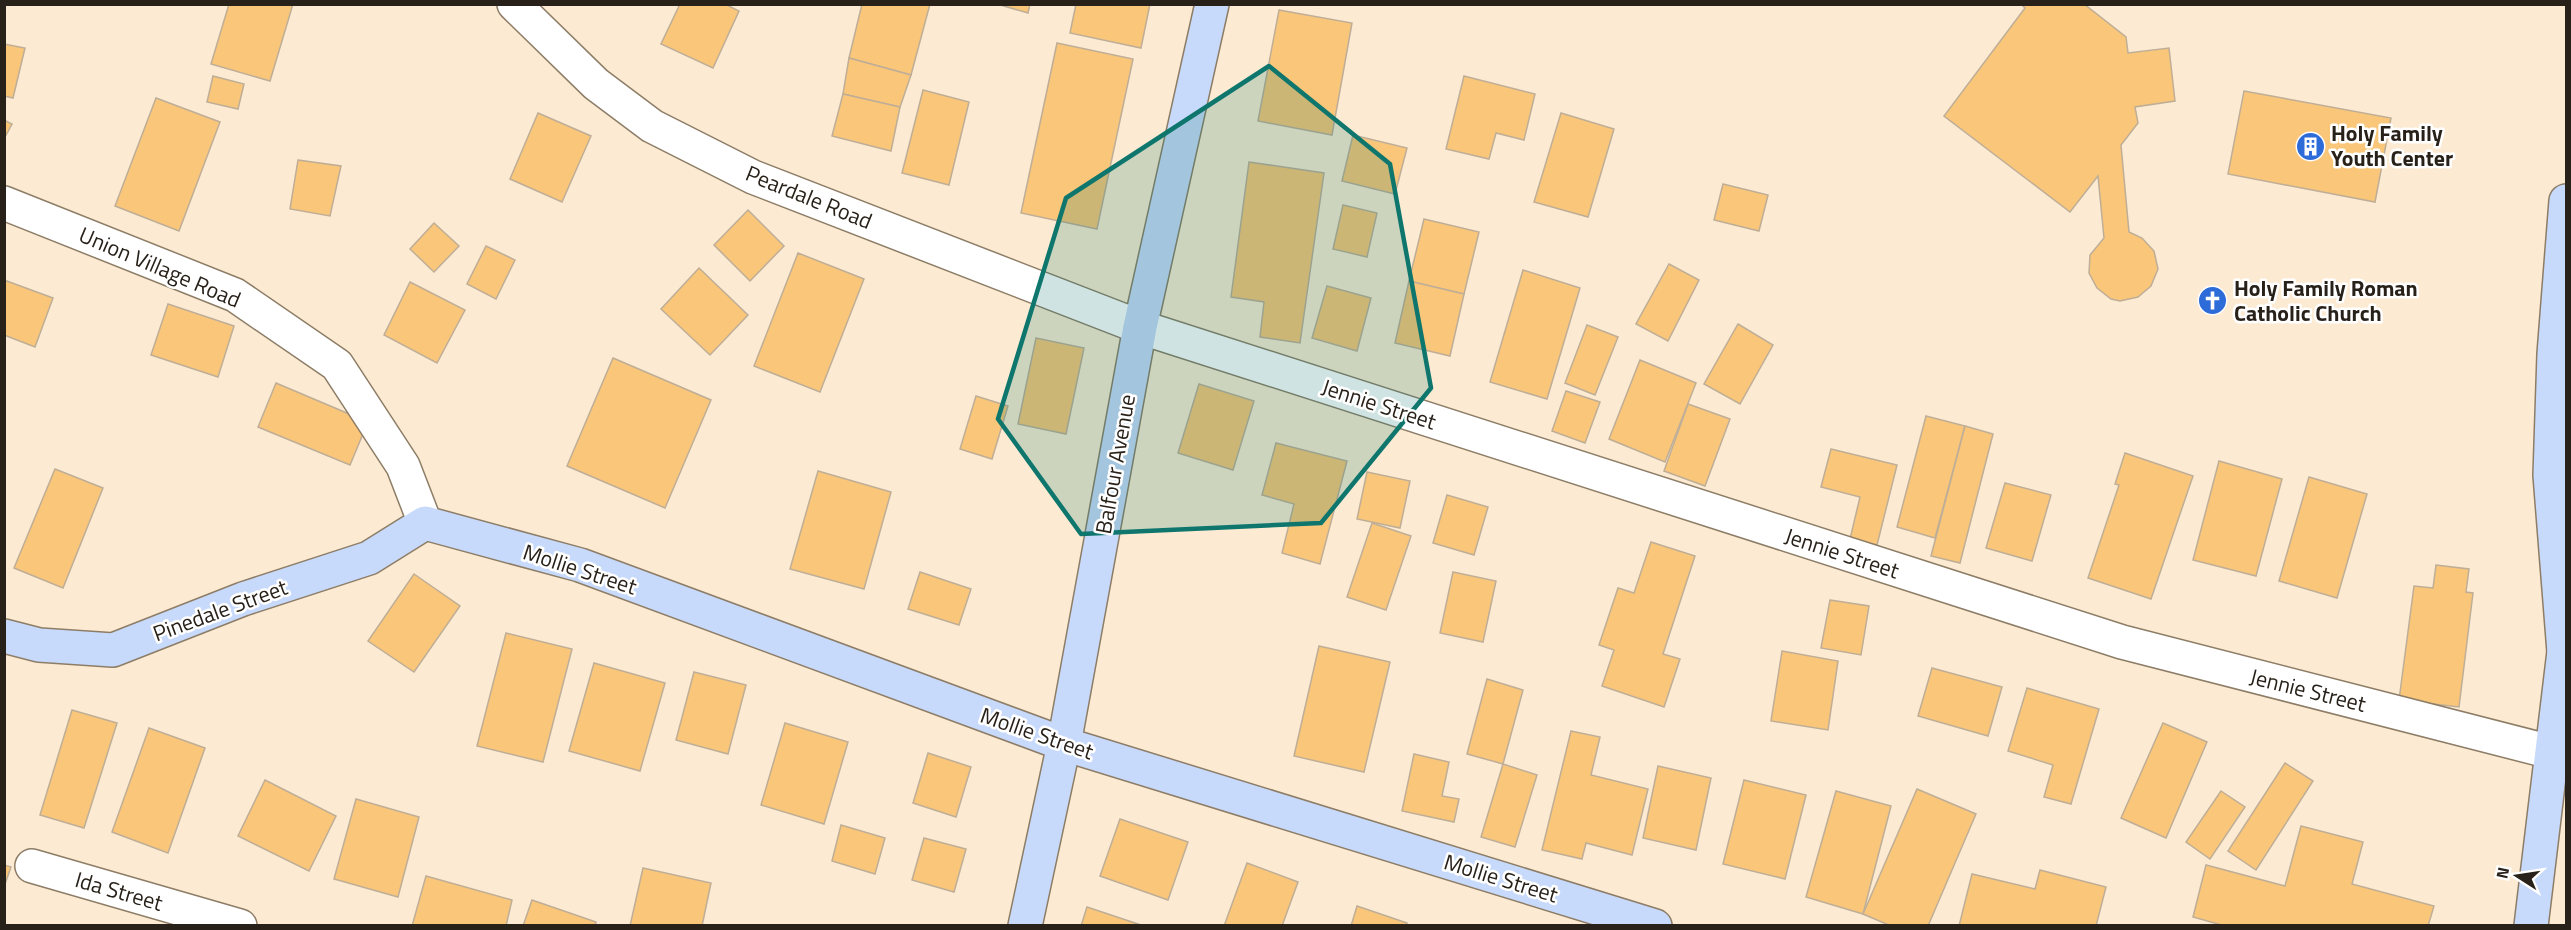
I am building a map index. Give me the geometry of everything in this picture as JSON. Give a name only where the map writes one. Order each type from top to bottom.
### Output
[{"type":"street","name":"Peardale Road","points":[[514,4],[596,84],[652,126],[753,177],[1140,327]]},
{"type":"street","name":"Balfour Avenue","points":[[1025,926],[1064,744],[1140,327],[1212,4]]},
{"type":"street","points":[[2531,926],[2557,796],[2551,752],[2565,644],[2550,475],[2554,354],[2566,201]]},
{"type":"street","name":"Union Village Road","points":[[4,203],[235,295],[337,365],[403,466],[425,523]]},
{"type":"street","name":"Jennie Street","points":[[1140,327],[2122,642],[2551,752]]},
{"type":"street","name":"Pinedale Street","points":[[4,636],[39,645],[113,650],[243,599],[369,558],[425,523]]},
{"type":"street","name":"Mollie Street","points":[[425,523],[580,566],[1064,744],[1655,926]]},
{"type":"street","name":"Ida Street","points":[[32,866],[240,926]]},
{"type":"highlighted area","points":[[1269,66],[1390,164],[1431,388],[1321,523],[1081,534],[998,419],[1066,198]]},
{"type":"building","points":[[229,4],[293,4],[270,81],[211,64]]},
{"type":"building","points":[[680,4],[725,4],[739,11],[713,68],[661,44]]},
{"type":"building","points":[[862,4],[930,4],[911,75],[849,58]]},
{"type":"building","points":[[997,4],[1030,4],[1028,13]]},
{"type":"building","points":[[1076,4],[1150,4],[1141,48],[1070,33]]},
{"type":"building","points":[[2021,4],[2084,4],[2126,37],[2128,53],[2169,48],[2175,101],[2135,107],[2138,123],[2121,145],[2129,232],[2142,238],[2154,251],[2158,269],[2151,286],[2138,297],[2120,301],[2111,299],[2097,288],[2089,273],[2090,255],[2104,238],[2098,176],[2070,212],[1944,116],[2025,8]]},
{"type":"building","points":[[1279,10],[1352,23],[1332,135],[1258,121]]},
{"type":"building","points":[[1057,43],[1133,59],[1097,229],[1021,213]]},
{"type":"building","points":[[4,44],[25,48],[13,98],[4,96]]},
{"type":"building","points":[[849,58],[911,75],[900,107],[843,94]]},
{"type":"building","points":[[213,76],[244,84],[238,109],[207,102]]},
{"type":"building","points":[[1464,76],[1535,94],[1524,140],[1496,133],[1489,159],[1446,149]]},
{"type":"building","points":[[923,90],[969,102],[949,185],[902,173]]},
{"type":"building","name":"Holy Family Youth Center","points":[[2244,91],[2391,118],[2375,202],[2228,174]]},
{"type":"building","points":[[843,94],[900,107],[891,151],[832,136]]},
{"type":"building","points":[[156,98],[220,122],[179,231],[115,206]]},
{"type":"building","points":[[538,113],[591,136],[562,202],[510,179]]},
{"type":"building","points":[[1561,113],[1614,129],[1588,217],[1534,202]]},
{"type":"building","points":[[4,120],[12,124],[4,139]]},
{"type":"building","points":[[1353,135],[1407,148],[1395,194],[1342,181]]},
{"type":"building","points":[[298,160],[341,166],[330,216],[290,209]]},
{"type":"building","points":[[1249,162],[1324,173],[1300,343],[1260,337],[1264,302],[1231,297]]},
{"type":"building","points":[[1723,184],[1768,195],[1759,231],[1714,220]]},
{"type":"building","points":[[1343,205],[1377,213],[1367,257],[1333,249]]},
{"type":"building","points":[[748,210],[784,246],[750,281],[714,245]]},
{"type":"building","points":[[1424,219],[1479,232],[1464,294],[1409,281]]},
{"type":"building","points":[[434,223],[459,246],[434,272],[410,249]]},
{"type":"building","points":[[486,246],[515,260],[496,299],[467,284]]},
{"type":"building","points":[[798,253],[864,279],[820,392],[754,366]]},
{"type":"building","points":[[1669,264],[1699,280],[1668,341],[1636,324]]},
{"type":"building","points":[[699,268],[748,315],[710,355],[661,309]]},
{"type":"building","points":[[1523,270],[1580,288],[1547,399],[1490,382]]},
{"type":"building","points":[[4,280],[53,298],[35,347],[4,335]]},
{"type":"building","points":[[1409,281],[1464,294],[1450,356],[1395,343]]},
{"type":"building","points":[[410,282],[465,310],[437,363],[384,335]]},
{"type":"building","points":[[1327,286],[1371,298],[1357,351],[1312,338]]},
{"type":"building","points":[[168,304],[234,326],[218,377],[151,355]]},
{"type":"building","points":[[1738,324],[1773,345],[1740,404],[1704,384]]},
{"type":"building","points":[[1587,325],[1618,337],[1595,395],[1565,383]]},
{"type":"building","points":[[1036,338],[1084,348],[1066,434],[1018,424]]},
{"type":"building","points":[[613,358],[711,400],[665,508],[567,466]]},
{"type":"building","points":[[1640,360],[1696,383],[1665,462],[1609,439]]},
{"type":"building","points":[[276,383],[368,422],[350,465],[258,427]]},
{"type":"building","points":[[1199,384],[1254,401],[1233,470],[1178,453]]},
{"type":"building","points":[[1566,391],[1600,402],[1585,443],[1552,431]]},
{"type":"building","points":[[976,396],[1008,406],[992,459],[960,449]]},
{"type":"building","points":[[1688,404],[1730,419],[1705,486],[1664,471]]},
{"type":"building","points":[[1926,416],[1965,426],[1935,538],[1897,527]]},
{"type":"building","points":[[1965,426],[1993,434],[1960,563],[1931,556]]},
{"type":"building","points":[[1276,443],[1347,461],[1320,564],[1282,553],[1294,504],[1262,495]]},
{"type":"building","points":[[1831,449],[1897,465],[1877,545],[1850,539],[1860,497],[1821,487]]},
{"type":"building","points":[[2125,453],[2193,476],[2151,599],[2088,578],[2119,485],[2115,484]]},
{"type":"building","points":[[2219,461],[2282,479],[2256,576],[2193,560]]},
{"type":"building","points":[[55,469],[103,488],[63,588],[14,568]]},
{"type":"building","points":[[818,471],[891,492],[864,589],[790,569]]},
{"type":"building","points":[[1367,472],[1410,481],[1400,528],[1357,519]]},
{"type":"building","points":[[2309,477],[2367,494],[2337,598],[2279,581]]},
{"type":"building","points":[[2005,483],[2051,495],[2032,561],[1986,548]]},
{"type":"building","points":[[1447,495],[1488,507],[1474,555],[1433,543]]},
{"type":"building","points":[[1372,523],[1411,536],[1386,610],[1347,597]]},
{"type":"building","points":[[1651,542],[1695,556],[1663,654],[1680,659],[1664,707],[1602,686],[1614,650],[1599,645],[1618,588],[1634,593]]},
{"type":"building","points":[[2436,565],[2469,569],[2466,592],[2473,593],[2459,707],[2399,700],[2414,586],[2433,588]]},
{"type":"building","points":[[920,572],[971,589],[959,625],[908,609]]},
{"type":"building","points":[[1453,572],[1496,581],[1483,642],[1440,633]]},
{"type":"building","points":[[414,574],[460,606],[414,672],[368,641]]},
{"type":"building","points":[[1830,600],[1869,606],[1861,655],[1821,648]]},
{"type":"building","points":[[506,633],[572,649],[543,762],[477,746]]},
{"type":"building","points":[[1319,646],[1390,662],[1364,772],[1294,756]]},
{"type":"building","points":[[1782,651],[1838,661],[1828,730],[1771,721]]},
{"type":"building","points":[[594,663],[665,683],[640,771],[569,751]]},
{"type":"building","points":[[1932,668],[2002,687],[1988,736],[1918,716]]},
{"type":"building","points":[[694,672],[746,685],[728,754],[676,740]]},
{"type":"building","points":[[1487,679],[1523,690],[1503,764],[1467,754]]},
{"type":"building","points":[[2027,688],[2099,709],[2071,804],[2044,797],[2053,765],[2008,751]]},
{"type":"building","points":[[72,710],[117,723],[84,828],[40,815]]},
{"type":"building","points":[[785,723],[848,742],[824,824],[761,805]]},
{"type":"building","points":[[2163,723],[2207,742],[2166,838],[2121,818]]},
{"type":"building","points":[[149,728],[205,748],[168,853],[112,832]]},
{"type":"building","points":[[1571,731],[1600,737],[1591,775],[1648,789],[1632,855],[1586,843],[1582,859],[1542,850]]},
{"type":"building","points":[[928,753],[971,767],[956,817],[913,803]]},
{"type":"building","points":[[1414,754],[1449,762],[1442,796],[1459,799],[1454,822],[1402,811]]},
{"type":"building","points":[[2285,763],[2313,781],[2256,870],[2228,851]]},
{"type":"building","points":[[1503,764],[1537,775],[1515,847],[1481,837]]},
{"type":"building","points":[[1658,766],[1711,778],[1696,850],[1643,838]]},
{"type":"building","points":[[265,780],[336,816],[309,871],[238,836]]},
{"type":"building","points":[[1744,780],[1806,795],[1785,879],[1723,864]]},
{"type":"building","points":[[1917,789],[1976,814],[1928,926],[1891,926],[1863,914]]},
{"type":"building","points":[[1836,791],[1891,806],[1863,914],[1806,897]]},
{"type":"building","points":[[2221,791],[2245,807],[2210,859],[2186,842]]},
{"type":"building","points":[[356,799],[419,817],[398,897],[334,879]]},
{"type":"building","points":[[1120,819],[1188,842],[1168,900],[1100,876]]},
{"type":"building","points":[[841,825],[885,838],[875,874],[832,861]]},
{"type":"building","points":[[2301,826],[2363,842],[2352,884],[2434,906],[2428,926],[2225,926],[2193,917],[2206,865],[2285,886]]},
{"type":"building","points":[[924,838],[966,849],[954,892],[912,880]]},
{"type":"building","points":[[1247,863],[1298,882],[1282,926],[1224,926]]},
{"type":"building","points":[[4,865],[11,867],[4,887]]},
{"type":"building","points":[[643,868],[711,883],[702,926],[630,926]]},
{"type":"building","points":[[2040,870],[2106,887],[2096,926],[1959,926],[1972,874],[2035,889]]},
{"type":"building","points":[[426,876],[512,900],[506,926],[412,926]]},
{"type":"building","points":[[532,900],[596,922],[595,926],[523,926]]},
{"type":"building","points":[[1357,906],[1407,923],[1406,926],[1351,926]]},
{"type":"building","points":[[1087,907],[1144,926],[1081,926]]},
{"type":"place","name":"Holy Family Youth Center","points":[[2310,146]]},
{"type":"place","name":"Holy Family Roman Catholic Church","points":[[2213,301]]}]
